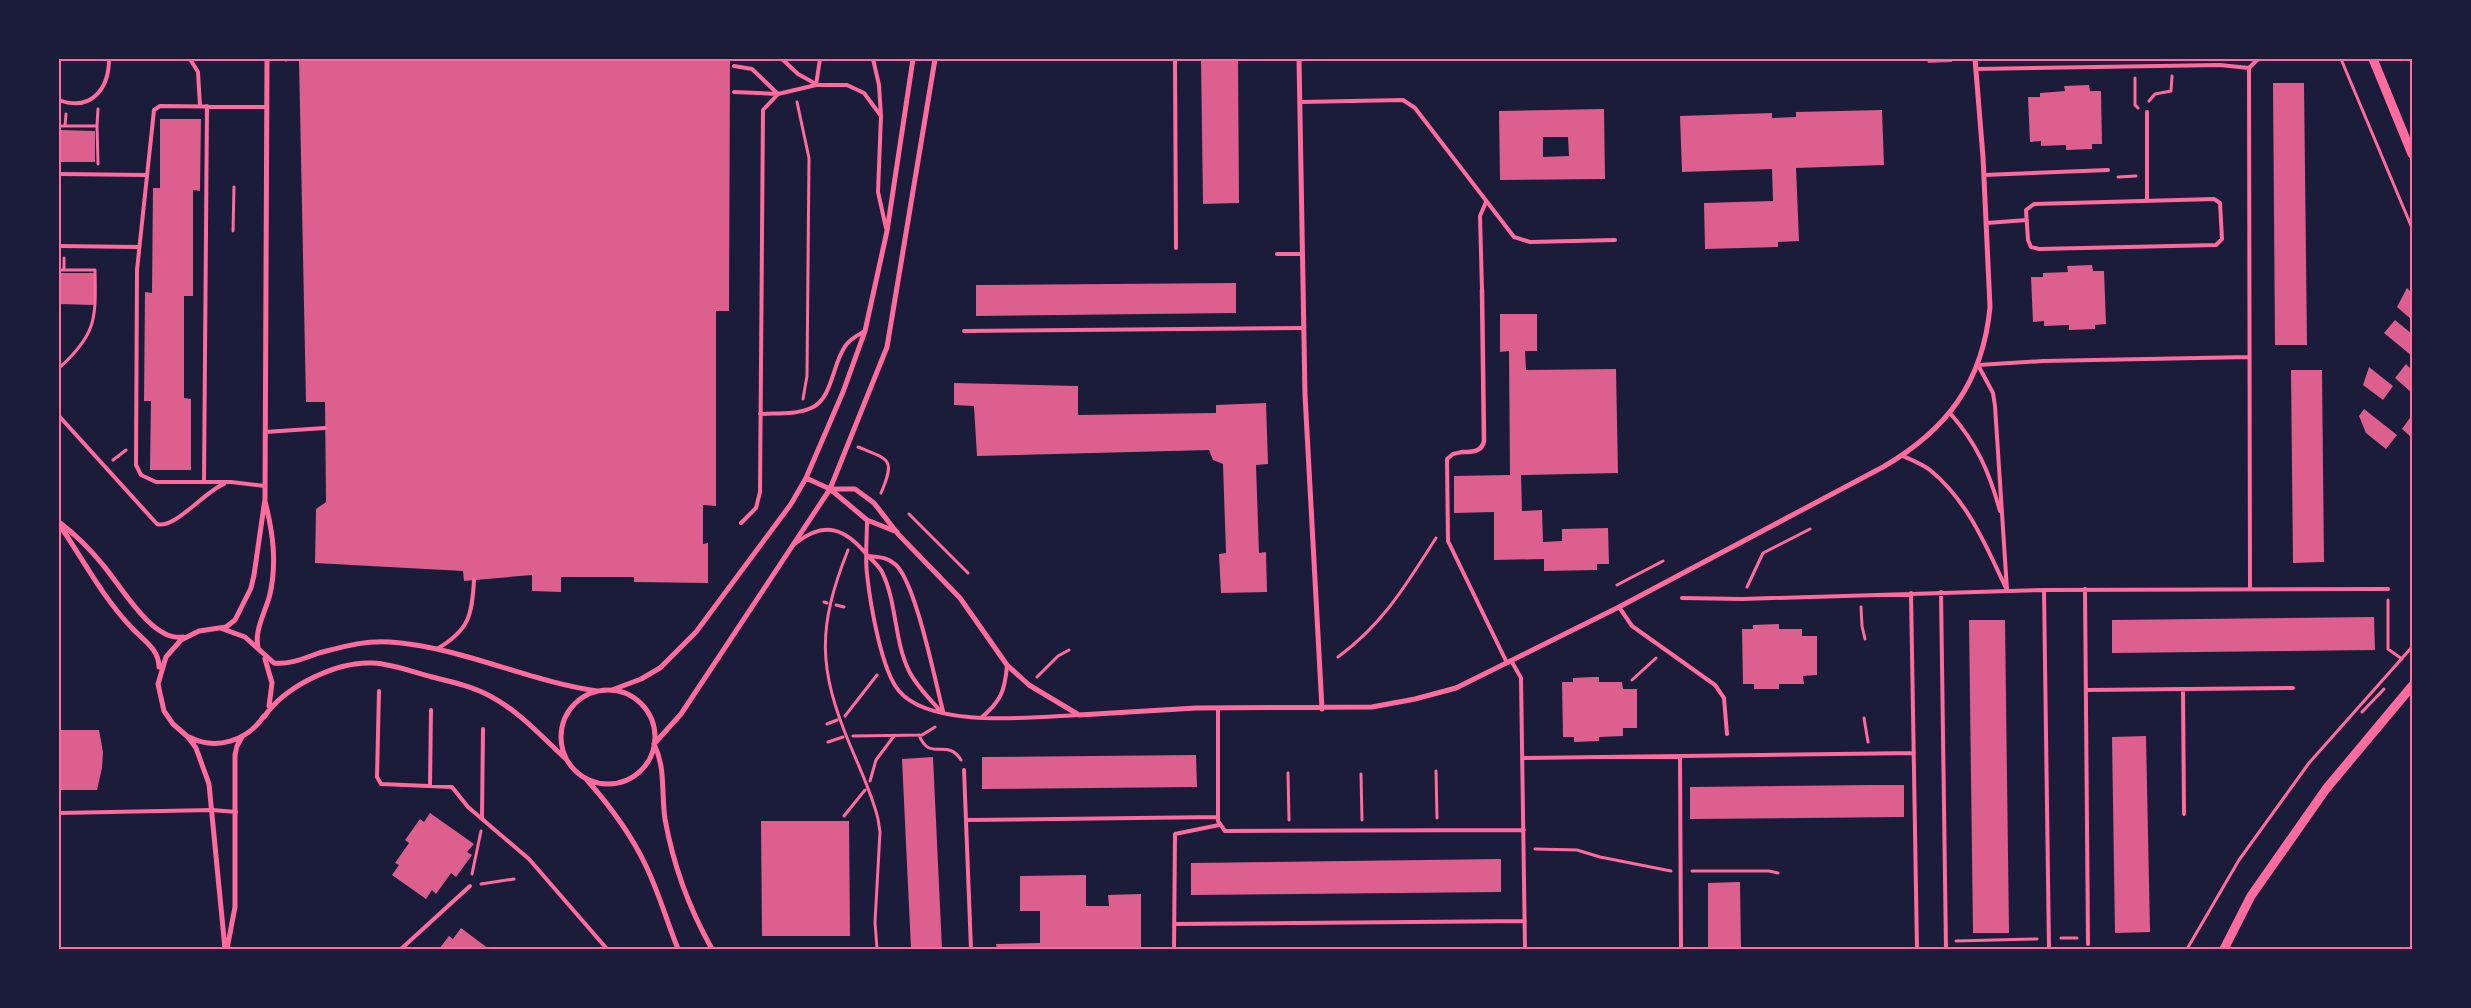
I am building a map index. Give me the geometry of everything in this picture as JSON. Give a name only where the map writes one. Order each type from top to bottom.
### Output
[{"type":"street","points":[[59,522],[90,549],[138,610],[155,628],[171,637],[188,636],[226,627],[235,620],[251,588],[265,499],[267,59]]},
{"type":"street","points":[[215,629],[231,631],[245,637],[271,662],[281,663],[344,646],[373,642],[437,649],[571,687],[597,691],[612,690],[628,685],[655,671],[696,632],[785,512],[806,478],[843,392],[865,331],[886,231],[913,59]]},
{"type":"street","points":[[226,949],[235,907],[235,755],[237,746],[282,696],[312,679],[350,665],[380,664],[465,685],[491,696],[518,715],[566,759],[575,771],[587,779],[601,784],[615,784],[628,780],[648,762],[654,744],[681,714],[830,489],[887,347],[936,59]]},
{"type":"street","points":[[1299,59],[1303,328],[1322,709]]},
{"type":"street","points":[[830,489],[855,489],[874,503],[897,532],[960,598],[1008,665],[1029,685],[1080,715],[1218,708],[1283,707],[1322,709],[1372,707],[1416,700],[1456,688],[1510,663],[1903,456],[1934,432],[1950,413],[1961,398],[1978,366],[1986,337],[1990,308],[1987,222],[1975,59]]},
{"type":"street","points":[[2373,59],[2412,154]]},
{"type":"street","points":[[1462,452],[1477,451],[1481,448],[1484,441],[1482,290]]},
{"type":"street","points":[[806,478],[830,489],[867,520],[897,532]]},
{"type":"street","points":[[264,717],[270,705],[272,683],[270,668],[258,647],[257,638],[270,593],[274,546],[265,499]]},
{"type":"street","points":[[59,522],[122,616],[151,646],[158,657],[158,688],[161,704],[168,718],[200,754],[209,784],[226,949]]},
{"type":"street","points":[[159,674],[170,651],[188,636]]},
{"type":"street","points":[[2224,949],[2251,896],[2326,789],[2408,695],[2412,686]]},
{"type":"street","points":[[612,690],[625,693],[637,700],[646,710],[652,722],[654,744],[662,762],[665,820],[677,866],[690,901],[712,949]]},
{"type":"street","points":[[566,759],[562,746],[561,731],[565,718],[573,706],[584,697],[597,691]]},
{"type":"street","points":[[182,732],[192,738],[211,743],[233,741],[245,735]]},
{"type":"street","points":[[587,779],[615,813],[637,848],[654,884],[678,949]]},
{"type":"lane","points":[[59,100],[80,102],[98,94],[108,77],[109,59]]},
{"type":"lane","points":[[190,59],[198,72],[200,106]]},
{"type":"lane","points":[[782,59],[798,74],[816,85]]},
{"type":"lane","points":[[816,85],[820,59]]},
{"type":"lane","points":[[873,59],[879,85],[881,116],[878,192],[886,231]]},
{"type":"lane","points":[[1175,59],[1176,248]]},
{"type":"lane","points":[[2250,589],[2249,68],[2258,59]]},
{"type":"lane","points":[[1976,69],[2220,65],[2249,68]]},
{"type":"lane","points":[[734,66],[752,69],[778,94]]},
{"type":"lane","points":[[734,92],[778,94],[816,85],[847,85],[864,93],[881,116]]},
{"type":"lane","points":[[741,522],[752,514],[759,501],[763,110],[778,94]]},
{"type":"lane","points":[[1300,102],[1396,99],[1410,102],[1508,232],[1519,241],[1616,240]]},
{"type":"lane","points":[[265,486],[231,482],[156,482],[146,479],[137,471],[136,450],[137,270],[154,110],[160,106],[266,107]]},
{"type":"lane","points":[[204,482],[207,106]]},
{"type":"lane","points":[[2146,112],[2147,201]]},
{"type":"lane","points":[[1984,175],[2108,170]]},
{"type":"lane","points":[[59,174],[147,175]]},
{"type":"lane","points":[[2218,200],[2221,209],[2220,243],[2214,246],[2034,249],[2028,240],[2027,220],[2027,207],[2034,204],[2218,200]]},
{"type":"lane","points":[[1482,290],[1480,216],[1486,202]]},
{"type":"lane","points":[[1987,222],[2027,220]]},
{"type":"lane","points":[[59,246],[139,247]]},
{"type":"lane","points":[[1277,254],[1302,254]]},
{"type":"lane","points":[[964,331],[1303,328]]},
{"type":"lane","points":[[760,414],[804,410],[816,406],[823,397],[844,348],[850,340],[865,331]]},
{"type":"lane","points":[[2007,590],[1996,406],[1993,392],[1978,366],[2043,360],[2249,357]]},
{"type":"lane","points":[[1950,413],[1969,435],[1979,452],[2002,518]]},
{"type":"lane","points":[[59,416],[154,521],[160,525],[171,522],[218,486],[231,482]]},
{"type":"lane","points":[[264,432],[326,428]]},
{"type":"lane","points":[[1462,452],[1453,454],[1447,459],[1448,541],[1510,663],[1521,678],[1525,949]]},
{"type":"lane","points":[[1903,456],[1929,469],[1954,492],[1976,526],[2007,590]]},
{"type":"lane","points":[[867,520],[868,556],[866,572],[889,674],[899,692],[914,703],[943,713],[981,718],[1080,715]]},
{"type":"lane","points":[[791,548],[812,532],[833,530],[854,539],[882,571],[908,671],[918,686],[943,713]]},
{"type":"lane","points":[[868,556],[885,557],[897,566],[910,588],[943,713]]},
{"type":"lane","points":[[437,649],[452,640],[465,626],[472,606],[474,580]]},
{"type":"lane","points":[[2085,589],[2088,944]]},
{"type":"lane","points":[[1682,598],[1742,599],[1861,594],[2085,589],[2388,589]]},
{"type":"lane","points":[[2044,590],[2049,949]]},
{"type":"lane","points":[[1942,592],[1946,949]]},
{"type":"lane","points":[[1911,593],[1917,949]]},
{"type":"lane","points":[[1619,606],[1632,626],[1715,685],[1724,698],[1727,734]]},
{"type":"lane","points":[[981,718],[996,705],[1005,687],[1008,665]]},
{"type":"lane","points":[[2086,690],[2293,688]]},
{"type":"lane","points":[[2183,689],[2184,814]]},
{"type":"lane","points":[[379,691],[378,781],[384,785],[452,787],[463,803],[529,859],[607,949]]},
{"type":"lane","points":[[1218,708],[1218,816],[1219,825],[1229,833],[1524,830]]},
{"type":"lane","points":[[430,786],[431,710]]},
{"type":"lane","points":[[482,818],[483,729]]},
{"type":"lane","points":[[1523,758],[1914,753]]},
{"type":"lane","points":[[1680,756],[1681,949]]},
{"type":"lane","points":[[964,770],[971,949]]},
{"type":"lane","points":[[59,813],[212,810],[236,812]]},
{"type":"lane","points":[[966,820],[1218,816]]},
{"type":"lane","points":[[1174,949],[1175,834],[1219,825]]},
{"type":"lane","points":[[402,949],[470,886]]},
{"type":"lane","points":[[1174,924],[1525,921]]},
{"type":"path","points":[[2342,59],[2412,228]]},
{"type":"path","points":[[2135,66],[2135,105],[2146,112],[2152,96],[2171,92],[2172,66]]},
{"type":"path","points":[[797,101],[809,158],[807,376],[803,403]]},
{"type":"path","points":[[59,126],[98,126],[98,174]]},
{"type":"path","points":[[2108,170],[2115,177],[2147,176]]},
{"type":"path","points":[[233,231],[234,187]]},
{"type":"path","points":[[59,270],[95,270],[96,305],[95,315],[87,336],[75,353],[59,368]]},
{"type":"path","points":[[105,467],[121,452],[136,450]]},
{"type":"path","points":[[876,455],[885,458],[889,464],[888,473],[879,496]]},
{"type":"path","points":[[909,514],[968,573]]},
{"type":"path","points":[[1742,599],[1763,553],[1810,529]]},
{"type":"path","points":[[1338,657],[1363,638],[1384,616],[1437,536]]},
{"type":"path","points":[[846,557],[827,623],[825,659],[835,704],[876,808],[880,832],[875,922],[877,949]]},
{"type":"path","points":[[1617,585],[1664,561]]},
{"type":"path","points":[[2388,589],[2388,649],[2402,659]]},
{"type":"path","points":[[1861,594],[1862,626],[1865,639]]},
{"type":"path","points":[[836,604],[844,607]]},
{"type":"path","points":[[2187,949],[2238,860],[2298,778],[2412,647]]},
{"type":"path","points":[[1029,685],[1058,656],[1069,650]]},
{"type":"path","points":[[1632,680],[1666,650]]},
{"type":"path","points":[[845,716],[878,674]]},
{"type":"path","points":[[2362,712],[2384,689]]},
{"type":"path","points":[[1864,718],[1868,730],[1869,754]]},
{"type":"path","points":[[827,724],[837,720]]},
{"type":"path","points":[[854,736],[918,735],[926,734],[935,727]]},
{"type":"path","points":[[870,781],[876,760],[894,735]]},
{"type":"path","points":[[918,735],[922,745],[927,748],[944,748],[954,752],[961,760],[964,770]]},
{"type":"path","points":[[828,742],[843,738]]},
{"type":"path","points":[[1436,771],[1437,831]]},
{"type":"path","points":[[1288,773],[1290,832]]},
{"type":"path","points":[[1361,774],[1362,831]]},
{"type":"path","points":[[844,816],[865,790]]},
{"type":"path","points":[[486,822],[478,838],[470,886],[514,879]]},
{"type":"path","points":[[1524,850],[1567,848],[1612,860],[1681,872],[1769,871],[1778,874]]},
{"type":"path","points":[[1946,941],[2088,937]]},
{"type":"building","points":[[299,59],[730,59],[729,311],[716,311],[716,506],[703,505],[703,544],[708,543],[708,583],[634,582],[634,577],[561,577],[561,592],[532,591],[532,575],[464,581],[463,571],[315,563],[316,509],[326,502],[325,402],[306,402]]},
{"type":"building","points":[[1201,59],[1238,59],[1239,203],[1203,204]]},
{"type":"building","points":[[1927,59],[1952,59],[1952,62],[1928,63]]},
{"type":"building","points":[[2273,83],[2304,83],[2307,345],[2275,345]]},
{"type":"building","points":[[2089,85],[2090,91],[2101,91],[2102,144],[2092,144],[2092,149],[2066,150],[2066,145],[2041,146],[2041,141],[2030,142],[2028,97],[2040,97],[2040,93],[2065,91],[2064,86]]},
{"type":"building","points":[[1604,109],[1605,179],[1500,180],[1499,111]],"holes":[[[1543,137],[1568,137],[1569,156],[1543,157]]]},
{"type":"building","points":[[1882,110],[1884,165],[1796,168],[1799,241],[1778,242],[1778,247],[1705,249],[1704,203],[1773,201],[1772,169],[1682,172],[1680,116],[1772,113],[1772,118],[1796,117],[1796,112]]},
{"type":"building","points":[[160,119],[201,119],[200,191],[193,190],[193,296],[184,296],[184,398],[191,399],[191,470],[150,470],[151,401],[144,401],[145,292],[152,293],[153,188],[160,188]]},
{"type":"building","points":[[59,130],[95,131],[95,162],[59,162]]},
{"type":"building","points":[[2092,265],[2093,271],[2104,271],[2106,324],[2095,325],[2095,329],[2069,330],[2069,325],[2044,326],[2044,321],[2033,322],[2031,277],[2043,277],[2043,273],[2068,272],[2067,266]]},
{"type":"building","points":[[59,273],[94,273],[94,305],[59,304]]},
{"type":"building","points":[[1236,283],[1236,313],[976,316],[976,285]]},
{"type":"building","points":[[2407,288],[2412,293],[2412,320],[2397,307]]},
{"type":"building","points":[[1500,314],[1537,314],[1537,351],[1525,351],[1526,370],[1616,369],[1618,473],[1521,475],[1522,511],[1542,510],[1543,542],[1562,541],[1562,529],[1608,528],[1609,564],[1597,564],[1597,570],[1544,571],[1544,559],[1494,560],[1494,512],[1454,513],[1454,476],[1510,475],[1509,351],[1500,352]]},
{"type":"building","points":[[2395,320],[2412,334],[2412,356],[2384,333]]},
{"type":"building","points":[[2406,364],[2412,370],[2412,393],[2395,378]]},
{"type":"building","points":[[2369,367],[2393,386],[2383,400],[2363,385]]},
{"type":"building","points":[[2291,370],[2322,370],[2324,562],[2293,563]]},
{"type":"building","points":[[954,383],[1078,386],[1078,415],[1216,413],[1216,405],[1266,403],[1268,464],[1256,465],[1259,553],[1266,552],[1267,592],[1221,593],[1219,554],[1226,553],[1223,464],[1213,460],[1209,450],[977,456],[974,406],[954,405]]},
{"type":"building","points":[[2364,409],[2397,435],[2386,449],[2366,433],[2359,416]]},
{"type":"building","points":[[2412,415],[2412,438],[2402,429]]},
{"type":"building","points":[[2374,617],[2375,650],[2112,653],[2112,620]]},
{"type":"building","points":[[1969,620],[2005,620],[2009,933],[1973,933]]},
{"type":"building","points":[[1779,624],[1779,629],[1802,629],[1802,636],[1817,636],[1817,675],[1803,676],[1804,684],[1779,684],[1779,689],[1754,689],[1754,684],[1743,684],[1742,629],[1753,629],[1753,625]]},
{"type":"building","points":[[1599,677],[1599,682],[1622,682],[1623,689],[1637,689],[1637,728],[1623,728],[1623,736],[1599,737],[1599,741],[1574,742],[1574,737],[1563,737],[1562,682],[1573,682],[1573,678]]},
{"type":"building","points":[[59,730],[99,730],[103,752],[102,768],[97,790],[59,790]]},
{"type":"building","points":[[2146,736],[2150,932],[2115,933],[2112,737]]},
{"type":"building","points":[[1196,755],[1197,787],[982,789],[982,757]]},
{"type":"building","points":[[933,757],[942,949],[911,949],[902,759]]},
{"type":"building","points":[[1904,785],[1904,817],[1690,819],[1690,787]]},
{"type":"building","points":[[430,813],[474,844],[467,852],[472,855],[456,877],[451,873],[436,894],[432,890],[426,899],[392,875],[399,865],[395,863],[409,843],[405,840],[420,819],[424,822]]},
{"type":"building","points":[[761,821],[849,821],[850,936],[762,936]]},
{"type":"building","points":[[1501,859],[1501,892],[1191,895],[1191,863]]},
{"type":"building","points":[[1086,875],[1086,906],[1109,906],[1108,895],[1141,894],[1141,949],[1086,947],[1086,949],[997,949],[996,944],[1040,943],[1040,911],[1020,911],[1020,876]]},
{"type":"building","points":[[1740,882],[1741,949],[1708,949],[1708,883]]},
{"type":"building","points":[[461,928],[489,949],[439,949],[449,936],[453,939]]}]
